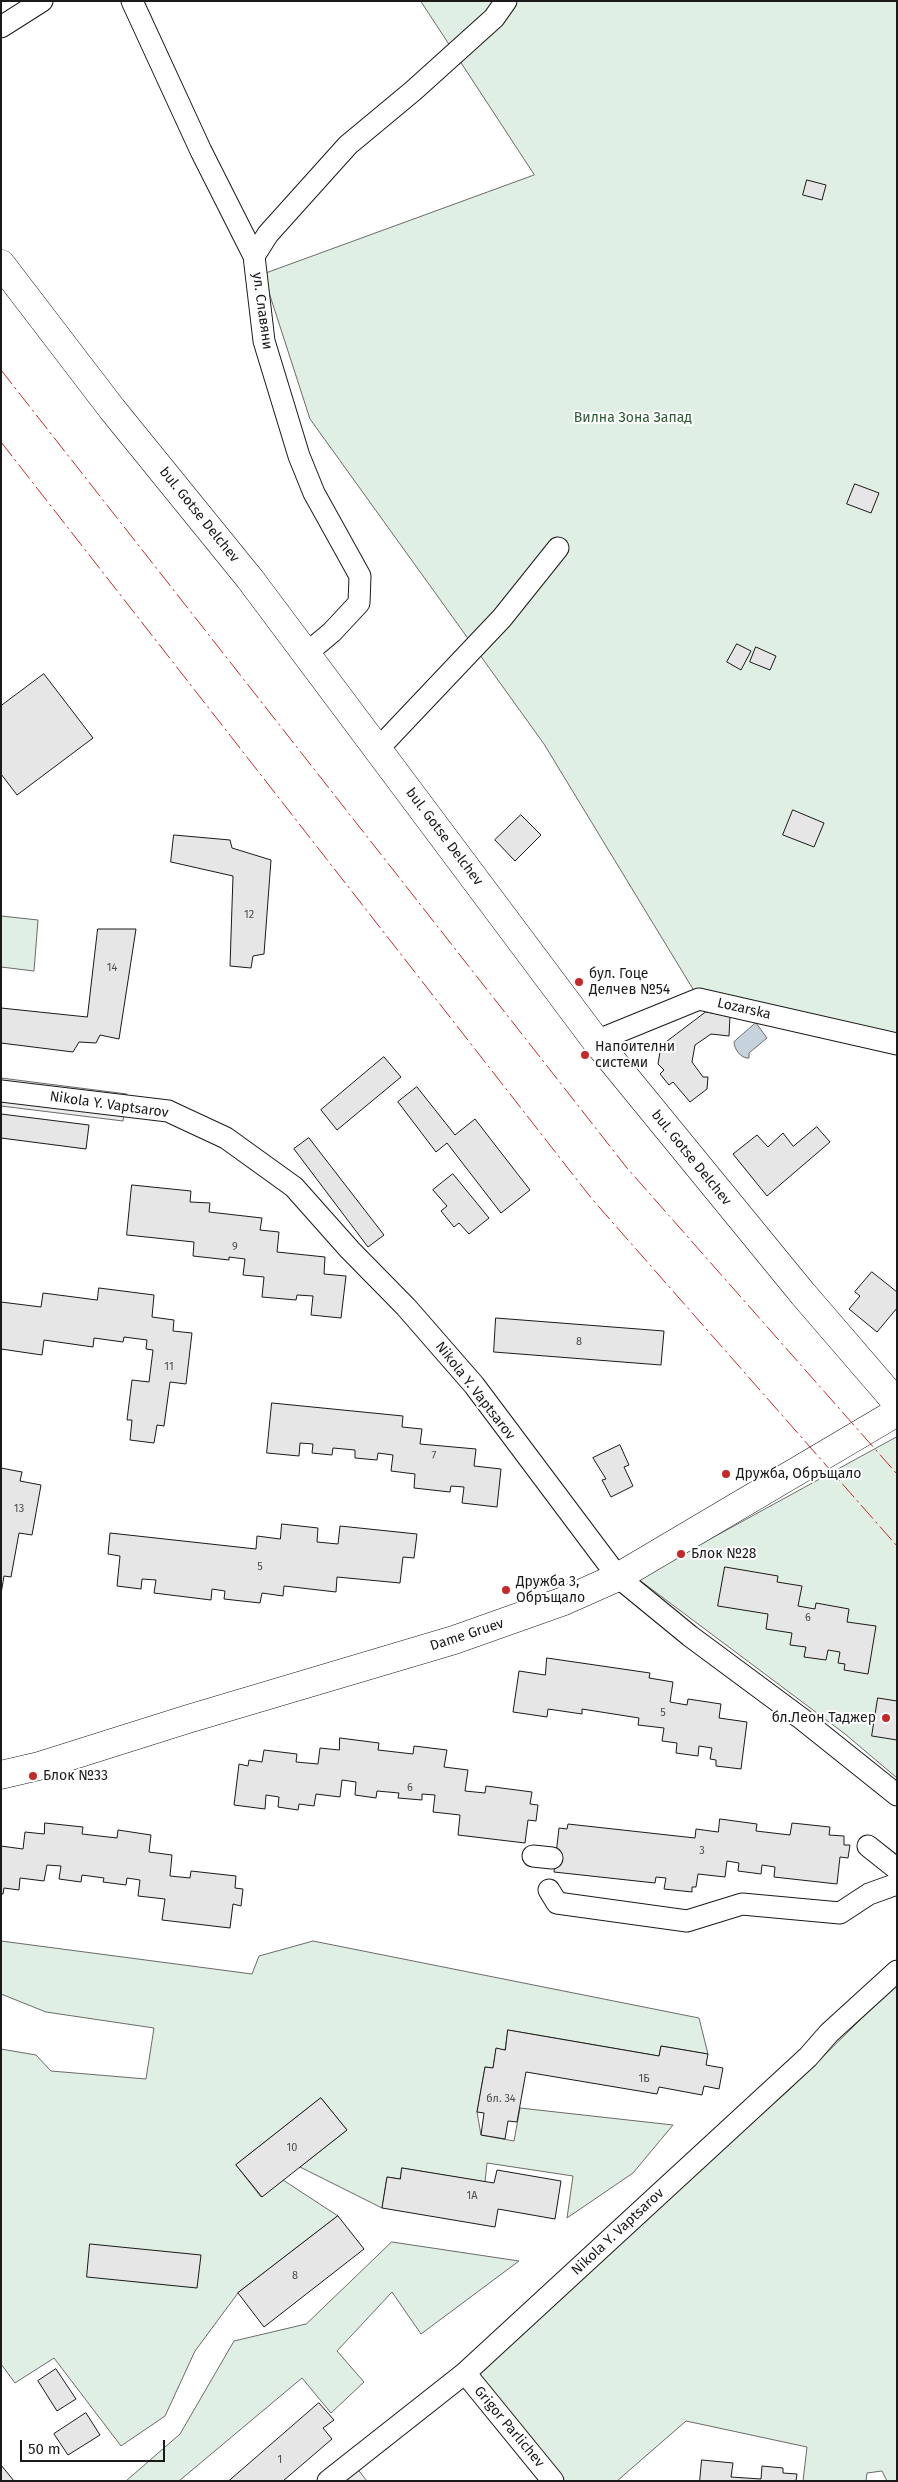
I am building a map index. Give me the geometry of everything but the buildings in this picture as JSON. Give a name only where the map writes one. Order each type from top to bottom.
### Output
[{"type":"main road","name":"bul. Gotse Delchev","points":[[1,264],[112,409],[250,579],[307,653],[377,750],[596,1041],[796,1287],[897,1403]]},
{"type":"main road","name":"Dame Gruev","points":[[1,1775],[39,1766],[188,1718],[454,1640],[564,1601],[618,1577],[897,1412]]},
{"type":"street","points":[[1,27],[42,1]]},
{"type":"street","points":[[132,1],[201,151],[254,256]]},
{"type":"street","name":"ул. Славяни","points":[[307,653],[332,632],[359,603],[360,576],[314,493],[299,456],[264,342],[254,256],[268,234],[348,145],[486,25],[506,1]]},
{"type":"street","points":[[377,750],[502,618],[558,548]]},
{"type":"street","name":"Lozarska","points":[[596,1041],[700,999],[897,1044]]},
{"type":"street","name":"Nikola Y. Vaptsarov","points":[[1,1091],[168,1111],[226,1138],[294,1187],[350,1250],[406,1307],[474,1385],[618,1577],[690,1636],[802,1720],[897,1795]]},
{"type":"street","points":[[868,1846],[897,1869]]},
{"type":"street","points":[[549,1890],[558,1903],[687,1921],[742,1904],[840,1913],[869,1894],[897,1884]]},
{"type":"street","name":"Nikola Y. Vaptsarov","points":[[328,2481],[465,2373],[808,2057],[829,2033],[897,1971]]},
{"type":"street","name":"Grigor Parlichev","points":[[465,2373],[553,2481]]},
{"type":"green space","name":"Вилна Зона Запад","points":[[421,1],[897,1],[897,1044],[699,999],[544,744],[310,419],[263,274],[534,175]]},
{"type":"green space","points":[[1,916],[38,920],[34,971],[1,967]]},
{"type":"green space","points":[[897,1437],[897,1778],[845,1734],[638,1579]]},
{"type":"green space","points":[[1,1941],[252,1974],[259,1956],[313,1941],[699,2018],[708,2054],[661,2046],[659,2056],[508,2030],[505,2050],[496,2049],[493,2068],[485,2067],[477,2112],[481,2135],[514,2141],[520,2108],[673,2125],[633,2173],[567,2218],[573,2176],[487,2163],[485,2182],[402,2168],[400,2179],[387,2177],[382,2208],[300,2167],[347,2130],[321,2098],[236,2165],[261,2197],[283,2180],[338,2216],[238,2293],[195,2351],[165,2416],[121,2446],[54,2358],[15,2383],[1,2364],[1,2049],[36,2055],[51,2071],[146,2079],[154,2028],[46,2012],[1,1994]]},
{"type":"green space","points":[[897,1984],[897,2481],[887,2481],[882,2471],[867,2473],[866,2481],[803,2481],[807,2447],[686,2421],[617,2481],[563,2481],[480,2385],[479,2365],[790,2089]]},
{"type":"green space","points":[[392,2242],[519,2261],[421,2334],[392,2292],[337,2351],[364,2382],[331,2413],[302,2378],[179,2481],[126,2481],[180,2434],[234,2341],[306,2324]]},
{"type":"shaded area","points":[[756,1023],[767,1038],[749,1053],[749,1058],[743,1057],[735,1048],[734,1042]]},
{"type":"shaded area","points":[[1,1078],[127,1094],[123,1121],[1,1106]]},
{"type":"shaded area","points":[[352,2462],[367,2481],[328,2481]]},
{"type":"power","points":[[1,370],[627,1168],[897,1474]]},
{"type":"power","points":[[1,442],[592,1199],[897,1546]]},
{"type":"place","name":"бул. Гоце Делчев №54","points":[[579,982]]},
{"type":"place","name":"Напоителни системи","points":[[585,1055]]},
{"type":"place","name":"Дружба, Обръщало","points":[[726,1474]]},
{"type":"place","name":"Блок №28","points":[[681,1554]]},
{"type":"place","name":"Дружба 3, Обръщало","points":[[506,1590]]},
{"type":"place","name":"бл.Леон Таджер","points":[[886,1718]]},
{"type":"place","name":"Блок №33","points":[[33,1776]]}]
